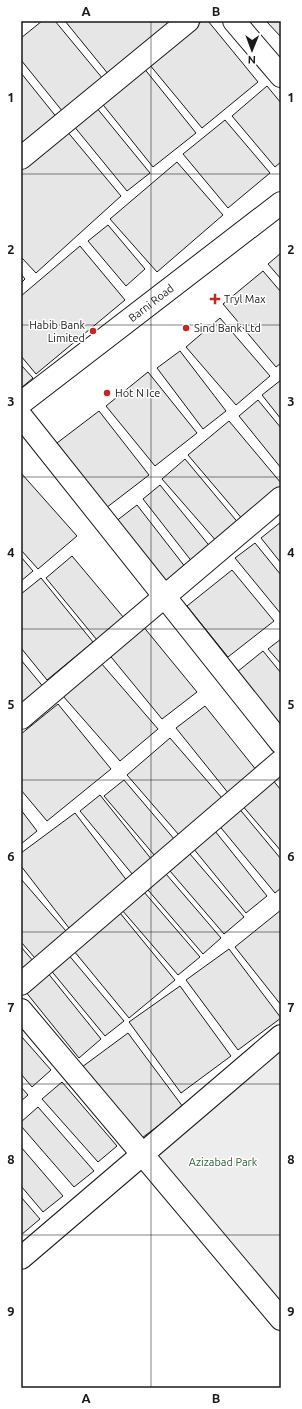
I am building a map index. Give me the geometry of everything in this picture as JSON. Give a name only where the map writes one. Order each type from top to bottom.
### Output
[{"type":"street","points":[[21,158],[188,21]]},
{"type":"street","points":[[234,21],[281,76]]},
{"type":"street","name":"Barni Road","points":[[21,403],[281,203]]},
{"type":"street","points":[[21,416],[281,743]]},
{"type":"street","points":[[21,718],[165,598],[281,498]]},
{"type":"street","points":[[21,984],[281,761]]},
{"type":"street","points":[[21,1010],[281,1319]]},
{"type":"street","points":[[21,1258],[281,1036]]},
{"type":"shaded area","name":"Azizabad Park","points":[[281,1037],[281,1319],[142,1155]]},
{"type":"building","points":[[42,21],[55,21],[103,79],[63,112],[21,60],[21,38]]},
{"type":"building","points":[[65,21],[175,21],[109,75]]},
{"type":"building","points":[[202,21],[208,21],[258,82],[202,128],[149,64]]},
{"type":"building","points":[[266,21],[281,21],[281,37]]},
{"type":"building","points":[[143,67],[196,133],[153,167],[100,101]]},
{"type":"building","points":[[21,73],[58,119],[21,148]]},
{"type":"building","points":[[267,86],[281,103],[281,162],[275,167],[232,116]]},
{"type":"building","points":[[96,107],[150,173],[127,191],[73,125]]},
{"type":"building","points":[[225,120],[270,173],[228,208],[183,154]]},
{"type":"building","points":[[66,130],[121,196],[36,273],[21,257],[21,169]]},
{"type":"building","points":[[177,162],[223,215],[157,272],[110,219]]},
{"type":"building","points":[[108,225],[145,269],[126,286],[88,241]]},
{"type":"building","points":[[80,246],[125,300],[36,374],[21,356],[21,296]]},
{"type":"building","points":[[281,253],[281,279],[268,264]]},
{"type":"building","points":[[263,271],[281,292],[281,363],[276,367],[223,304]]},
{"type":"building","points":[[21,274],[25,279],[21,283]]},
{"type":"building","points":[[220,318],[270,376],[236,405],[186,347]]},
{"type":"building","points":[[180,351],[226,411],[203,429],[157,368]]},
{"type":"building","points":[[21,365],[33,378],[21,388]]},
{"type":"building","points":[[148,372],[197,433],[155,466],[106,406]]},
{"type":"building","points":[[281,380],[281,419],[262,395]]},
{"type":"building","points":[[258,400],[281,428],[281,468],[239,416]]},
{"type":"building","points":[[99,411],[149,475],[106,508],[57,443]]},
{"type":"building","points":[[229,421],[281,483],[281,490],[244,521],[188,455]]},
{"type":"building","points":[[185,459],[240,525],[218,543],[162,479]]},
{"type":"building","points":[[21,473],[77,536],[38,569],[21,550]]},
{"type":"building","points":[[160,485],[212,549],[193,563],[143,499]]},
{"type":"building","points":[[137,505],[186,568],[163,586],[115,522]]},
{"type":"building","points":[[281,522],[281,563],[261,538]]},
{"type":"building","points":[[255,543],[281,575],[281,614],[235,558]]},
{"type":"building","points":[[72,556],[124,618],[97,640],[46,578]]},
{"type":"building","points":[[21,557],[33,571],[21,581]]},
{"type":"building","points":[[232,570],[274,621],[228,657],[187,606]]},
{"type":"building","points":[[41,578],[93,642],[47,680],[21,648],[21,594]]},
{"type":"building","points":[[142,625],[197,692],[162,719],[107,652]]},
{"type":"building","points":[[281,639],[281,664],[268,649]]},
{"type":"building","points":[[263,651],[281,673],[281,725],[237,672]]},
{"type":"building","points":[[21,660],[45,689],[21,708]]},
{"type":"building","points":[[101,663],[158,729],[120,761],[63,696]]},
{"type":"building","points":[[58,704],[111,769],[47,821],[21,790],[21,734]]},
{"type":"building","points":[[205,706],[257,771],[229,794],[176,728]]},
{"type":"building","points":[[170,738],[222,798],[179,835],[127,775]]},
{"type":"building","points":[[271,778],[281,790],[281,851],[241,804]]},
{"type":"building","points":[[124,780],[175,840],[155,856],[104,796]]},
{"type":"building","points":[[100,795],[152,860],[133,875],[80,811]]},
{"type":"building","points":[[237,806],[281,859],[281,888],[275,893],[217,823]]},
{"type":"building","points":[[21,810],[37,831],[21,844]]},
{"type":"building","points":[[75,813],[128,882],[69,928],[21,866],[21,853]]},
{"type":"building","points":[[215,831],[267,896],[246,913],[193,848]]},
{"type":"building","points":[[190,854],[244,917],[224,934],[170,871]]},
{"type":"building","points":[[166,874],[221,938],[203,954],[148,890]]},
{"type":"building","points":[[21,879],[66,931],[35,958],[21,942]]},
{"type":"building","points":[[144,892],[200,957],[178,975],[122,910]]},
{"type":"building","points":[[281,910],[281,1005],[235,947]]},
{"type":"building","points":[[120,913],[175,980],[129,1018],[74,951]]},
{"type":"building","points":[[21,947],[34,962],[21,973]]},
{"type":"building","points":[[229,949],[281,1018],[238,1050],[186,980]]},
{"type":"building","points":[[67,953],[124,1021],[105,1036],[49,968]]},
{"type":"building","points":[[47,972],[101,1039],[79,1058],[25,991]]},
{"type":"building","points":[[180,986],[231,1056],[181,1093],[129,1022]]},
{"type":"building","points":[[128,1033],[183,1107],[138,1141],[82,1067]]},
{"type":"building","points":[[21,1036],[51,1070],[32,1087],[21,1074]]},
{"type":"building","points":[[62,1082],[117,1146],[98,1162],[42,1099]]},
{"type":"building","points":[[21,1087],[28,1095],[21,1101]]},
{"type":"building","points":[[38,1107],[94,1171],[74,1187],[21,1126],[21,1122]]},
{"type":"building","points":[[21,1147],[63,1196],[43,1212],[21,1186]]},
{"type":"building","points":[[21,1197],[40,1219],[21,1235]]},
{"type":"place","name":"Tryl Max","points":[[215,299]]},
{"type":"place","name":"Sind Bank Ltd","points":[[186,328]]},
{"type":"place","name":"Habib Bank Limited","points":[[93,331]]},
{"type":"place","name":"Hot N Ice","points":[[107,393]]}]
